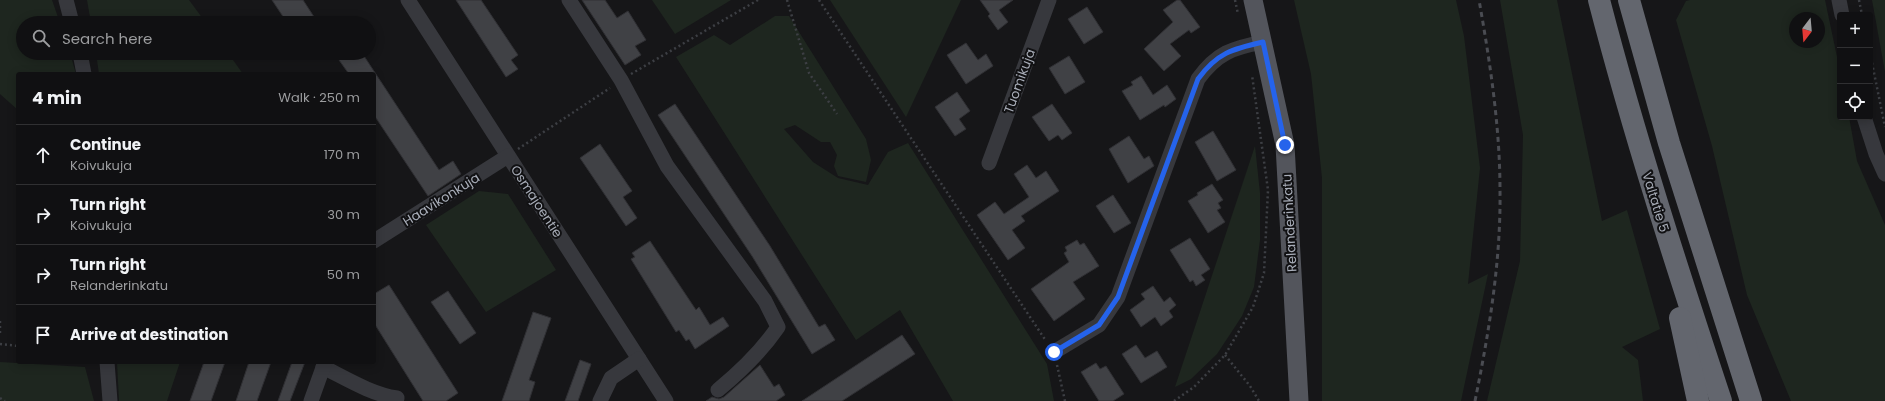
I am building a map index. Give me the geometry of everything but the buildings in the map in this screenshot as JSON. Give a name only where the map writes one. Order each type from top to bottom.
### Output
[{"type":"highway","name":"Valtatie 5","points":[[1599,0],[1620,81],[1676,266],[1721,401]]},
{"type":"highway","points":[[1629,0],[1669,143],[1751,401]]},
{"type":"highway","points":[[1676,266],[1673,290],[1698,401]]},
{"type":"main road","name":"Relanderinkatu","points":[[1253,0],[1285,145],[1299,401]]},
{"type":"street","points":[[66,0],[70,16]]},
{"type":"street","name":"Osmajoentie","points":[[408,0],[666,401]]},
{"type":"street","points":[[569,0],[628,83],[667,166],[766,301],[778,327],[766,344],[748,364],[718,390]]},
{"type":"street","name":"Tuomikuja","points":[[989,163],[1049,0]]},
{"type":"street","points":[[1839,0],[1841,12]]},
{"type":"street","points":[[1054,352],[1099,325],[1118,297],[1198,79],[1209,64],[1221,55],[1234,49],[1263,42]]},
{"type":"street","points":[[81,60],[84,72]]},
{"type":"street","points":[[1865,120],[1876,154],[1885,174]]},
{"type":"street","name":"Haavikonkuja","points":[[376,240],[508,156]]},
{"type":"street","points":[[600,401],[611,378],[639,359]]},
{"type":"street","points":[[107,364],[110,401]]},
{"type":"street","points":[[311,401],[324,364],[363,387],[386,396],[397,398]]},
{"type":"path","points":[[787,0],[810,73],[837,114]]},
{"type":"path","points":[[819,0],[1054,352],[1065,401]]},
{"type":"path","points":[[1859,0],[1861,12]]},
{"type":"path","points":[[1873,68],[1885,127]]},
{"type":"path","points":[[1174,401],[1194,387],[1225,355],[1253,307],[1264,273],[1268,190],[1251,70]]},
{"type":"path","points":[[0,322],[0,336]]},
{"type":"path","points":[[0,344],[16,346]]},
{"type":"path","points":[[1225,355],[1250,386],[1259,401]]},
{"type":"path","points":[[0,398],[5,401]]},
{"type":"shaded area","points":[[0,0],[52,0],[58,16],[16,16],[16,60],[72,60],[75,72],[16,72],[16,108],[0,94]]},
{"type":"shaded area","points":[[87,0],[189,0],[201,16],[90,16]]},
{"type":"shaded area","points":[[652,0],[731,0],[675,34]]},
{"type":"shaded area","points":[[830,0],[961,0],[906,117]]},
{"type":"shaded area","points":[[1294,0],[1456,0],[1464,36],[1480,168],[1468,284],[1488,274],[1461,401],[1322,401],[1322,178],[1311,74]]},
{"type":"shaded area","points":[[1500,0],[1557,0],[1602,221],[1627,210],[1660,329],[1622,347],[1638,360],[1643,401],[1487,401],[1520,261],[1523,135]]},
{"type":"shaded area","points":[[1690,0],[1825,0],[1837,57],[1837,120],[1850,120],[1857,161],[1885,225],[1885,401],[1791,401],[1747,295],[1712,146],[1676,20],[1686,1]]},
{"type":"shaded area","points":[[1872,0],[1885,0],[1885,72]]},
{"type":"shaded area","points":[[775,16],[789,16],[866,139],[871,160],[866,182],[838,176],[834,166],[837,155],[830,142],[821,142],[795,125],[784,129],[813,162],[838,178],[868,185],[888,152],[908,143],[1047,364],[1054,401],[953,401],[900,310],[856,340],[676,57],[714,35],[730,45]]},
{"type":"shaded area","points":[[97,60],[233,60],[242,72],[99,72]]},
{"type":"shaded area","points":[[1255,146],[1260,193],[1260,240],[1254,287],[1242,316],[1217,354],[1191,379],[1175,387]]},
{"type":"shaded area","points":[[479,191],[508,194],[556,270],[486,312],[426,225]]},
{"type":"shaded area","points":[[0,362],[85,367],[94,401],[0,401]]},
{"type":"shaded area","points":[[117,364],[179,364],[167,401],[119,401]]},
{"type":"railway","points":[[1475,401],[1493,296],[1500,217],[1500,166],[1496,119],[1479,0]]},
{"type":"route","points":[[1054,352],[1099,325],[1112,308],[1118,297],[1198,79],[1209,64],[1221,55],[1234,49],[1263,42],[1285,145]]}]
